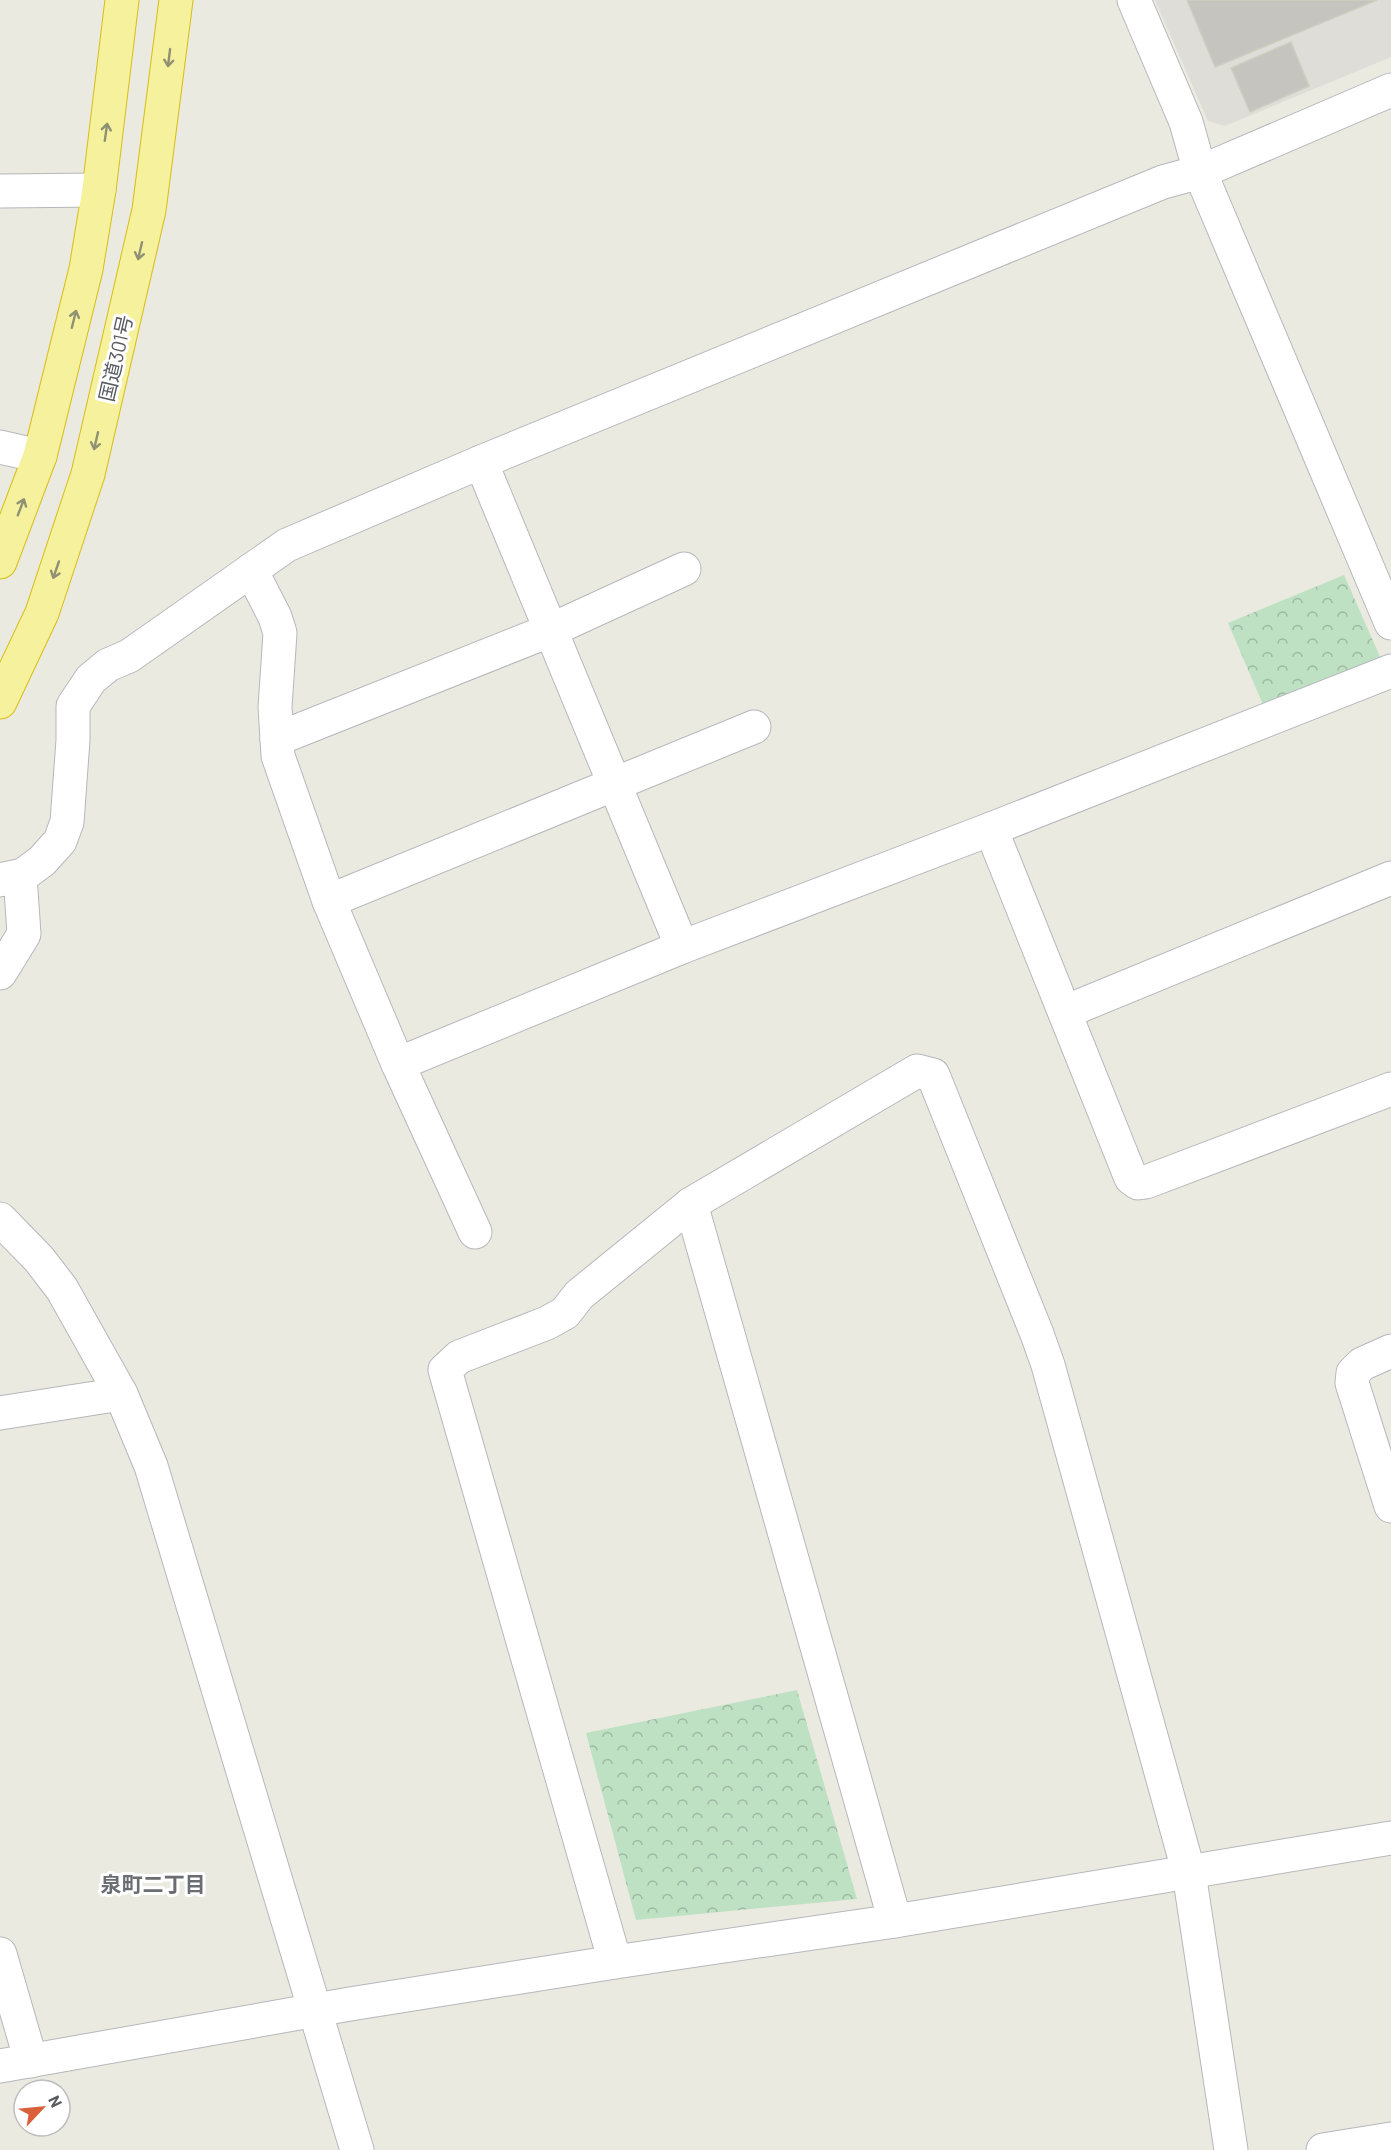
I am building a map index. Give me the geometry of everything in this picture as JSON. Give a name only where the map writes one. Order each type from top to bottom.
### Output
[{"type":"highway","points":[[0,561],[40,456],[86,269],[99,190],[122,0]]},
{"type":"highway","name":"国道301号","points":[[0,702],[42,612],[88,474],[149,210],[176,0]]},
{"type":"street","points":[[1134,0],[1186,122],[1200,172],[1391,623]]},
{"type":"street","points":[[2,965],[24,934],[10,878],[42,861],[60,841],[67,822],[74,706],[91,679],[108,665],[129,656],[287,545],[481,462],[1163,182],[1200,172],[1391,90]]},
{"type":"street","points":[[0,191],[99,190]]},
{"type":"street","points":[[0,447],[40,456]]},
{"type":"street","points":[[481,462],[682,947]]},
{"type":"street","points":[[276,739],[551,630],[684,569]]},
{"type":"street","points":[[251,570],[280,633],[275,707],[278,756],[329,901],[398,1064],[475,1232]]},
{"type":"street","points":[[398,1064],[682,947],[991,829],[1391,671]]},
{"type":"street","points":[[329,901],[754,727]]},
{"type":"street","points":[[991,829],[1131,1178],[1138,1183],[1146,1182],[1391,1089]]},
{"type":"street","points":[[1065,1012],[1391,878]]},
{"type":"street","points":[[615,1962],[445,1370],[459,1356],[547,1323],[565,1313],[579,1294],[690,1204],[917,1071],[933,1075],[1048,1365],[1189,1873],[1231,2150]]},
{"type":"street","points":[[690,1204],[895,1921]]},
{"type":"street","points":[[0,1219],[39,1259],[62,1289],[122,1394],[151,1466],[357,2150]]},
{"type":"street","points":[[1391,1352],[1362,1364],[1353,1373],[1352,1383],[1391,1506]]},
{"type":"street","points":[[0,1413],[122,1394]]},
{"type":"street","points":[[0,1954],[16,2064],[316,2012],[350,2004],[895,1921],[1391,1838]]},
{"type":"street","points":[[1323,2150],[1391,2139]]},
{"type":"shaded area","points":[[1155,0],[1391,0],[1391,57],[1225,126],[1208,121]]},
{"type":"green space","points":[[1344,575],[1381,659],[1264,707],[1228,623]]},
{"type":"green space","points":[[797,1690],[857,1899],[636,1920],[586,1733]]},
{"type":"building","points":[[1187,0],[1377,0],[1215,67]]},
{"type":"building","points":[[1291,42],[1309,86],[1250,112],[1231,68]]},
{"type":"district","name":"泉町二丁目","points":[[153,1883]]}]
